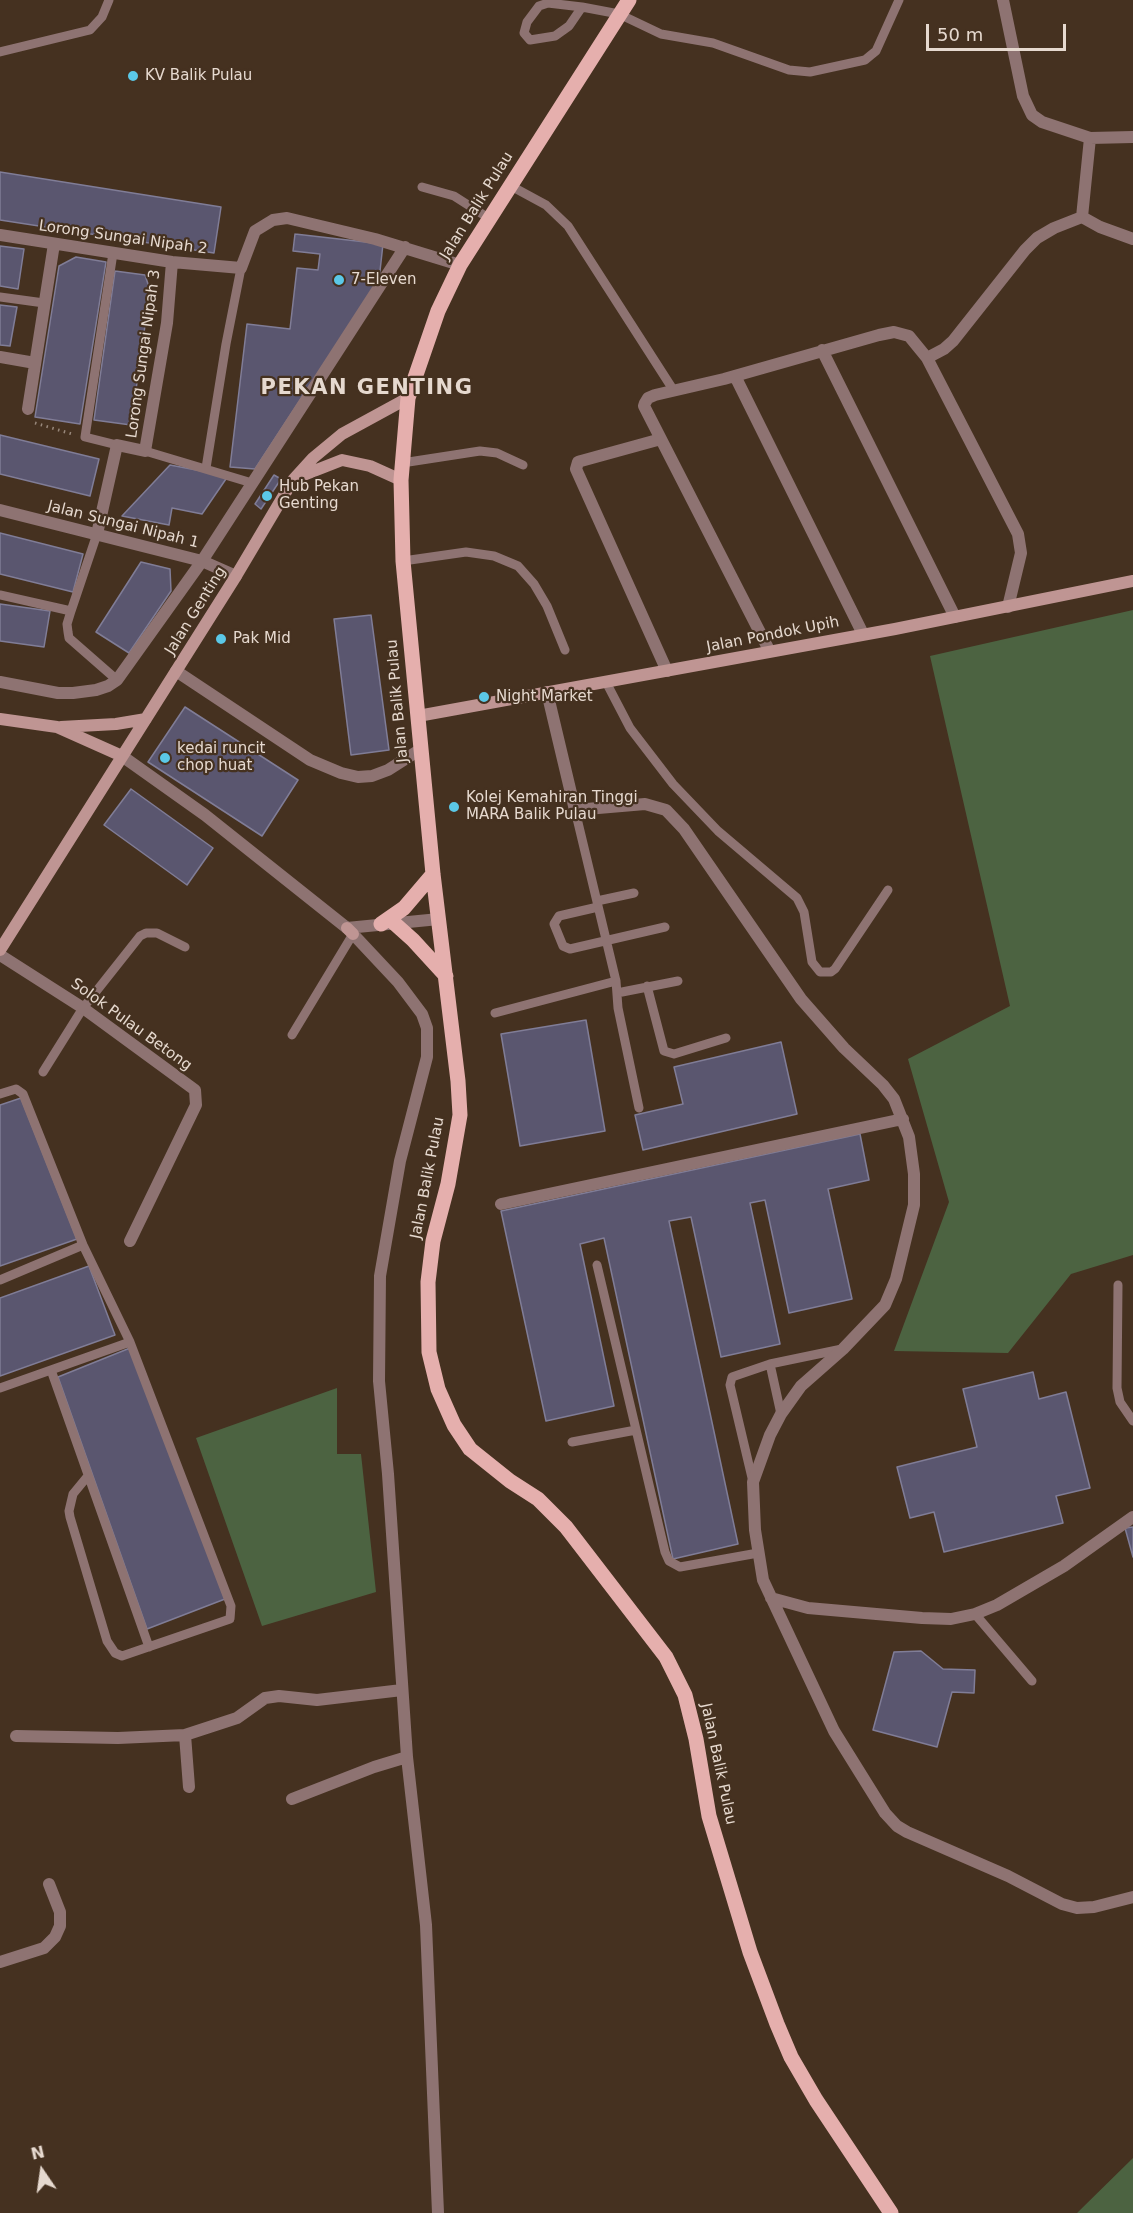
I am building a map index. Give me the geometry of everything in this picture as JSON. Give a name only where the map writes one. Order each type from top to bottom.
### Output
[{"type":"main road","name":"Jalan Balik Pulau","points":[[629,0],[460,265],[438,311],[408,398],[401,480],[403,561],[433,874],[460,1115],[448,1184],[433,1241],[428,1282],[429,1352],[438,1389],[454,1425],[470,1449],[510,1481],[538,1498],[566,1527],[666,1658],[685,1695],[696,1739],[711,1826],[750,1952],[777,2024],[791,2057],[816,2100],[891,2213]]},
{"type":"main road","name":"Jalan Genting","points":[[0,950],[236,576],[293,480],[313,458],[342,434],[408,398]]},
{"type":"main road","points":[[293,480],[342,460],[370,466],[401,480]]},
{"type":"main road","name":"Jalan Pondok Upih","points":[[418,716],[667,672],[769,650],[956,617],[1133,581]]},
{"type":"main road","points":[[0,719],[57,727],[116,724],[146,719]]},
{"type":"main road","points":[[57,727],[122,756]]},
{"type":"main road","points":[[433,874],[387,924],[413,940],[446,976]]},
{"type":"street","points":[[1003,0],[1023,96],[1032,115],[1042,122],[1090,138],[1133,137]]},
{"type":"street","points":[[1082,217],[1090,138]]},
{"type":"street","points":[[1082,217],[1100,227],[1133,239]]},
{"type":"street","points":[[927,358],[953,341],[1025,250],[1054,228],[1082,217]]},
{"type":"street","points":[[242,268],[255,231],[273,220],[287,218],[405,247],[460,265]]},
{"type":"street","name":"Lorong Sungai Nipah 2","points":[[0,235],[172,262],[242,268]]},
{"type":"street","points":[[28,409],[54,244]]},
{"type":"street","points":[[0,682],[58,693],[73,693],[96,690],[117,680],[202,561],[405,247]]},
{"type":"street","name":"Lorong Sungai Nipah 3","points":[[145,451],[166,323],[172,262]]},
{"type":"street","points":[[769,650],[644,406],[645,403],[648,398],[655,395],[735,376],[822,350],[894,332],[909,336],[927,358],[1018,534],[1021,554],[1008,607]]},
{"type":"street","points":[[822,350],[956,617]]},
{"type":"street","points":[[0,357],[35,363]]},
{"type":"street","points":[[735,376],[863,634]]},
{"type":"street","points":[[661,439],[578,462],[576,469],[667,672]]},
{"type":"street","points":[[98,534],[117,445],[145,451]]},
{"type":"street","name":"Jalan Sungai Nipah 1","points":[[0,510],[202,561],[236,576]]},
{"type":"street","points":[[176,671],[310,760],[341,773],[358,777],[372,776],[388,770],[421,749]]},
{"type":"street","points":[[548,692],[575,810],[645,804],[666,810],[684,829],[801,999],[844,1048],[883,1085],[894,1099],[909,1137],[914,1174],[914,1204],[896,1279],[885,1305],[801,1386],[781,1414],[770,1435],[753,1482],[758,1553],[763,1580],[834,1731],[885,1813],[897,1826],[907,1832],[1008,1876],[1062,1904],[1077,1908],[1094,1907],[1133,1897]]},
{"type":"street","points":[[122,756],[206,815],[304,891],[350,931],[398,982],[422,1014],[427,1028],[427,1057],[400,1161],[380,1276],[379,1381],[388,1474],[407,1757],[426,1925],[438,2213]]},
{"type":"street","points":[[350,931],[387,924],[439,919]]},
{"type":"street","name":"Solok Pulau Betong","points":[[0,955],[83,1008],[195,1090],[196,1105],[130,1241]]},
{"type":"street","points":[[501,1204],[903,1119]]},
{"type":"street","points":[[771,1598],[808,1608],[922,1618],[951,1619],[975,1614],[996,1605],[1064,1566],[1133,1517]]},
{"type":"street","points":[[16,1736],[118,1738],[185,1735],[237,1718],[265,1698],[279,1696],[317,1700],[402,1690]]},
{"type":"street","points":[[185,1735],[189,1787]]},
{"type":"street","points":[[291,1799],[374,1767],[407,1757]]},
{"type":"street","points":[[0,1962],[44,1948],[55,1937],[60,1926],[60,1912],[49,1884]]},
{"type":"lane","points":[[0,52],[90,30],[102,17],[109,0]]},
{"type":"lane","points":[[582,7],[569,26],[555,36],[530,40],[524,33],[527,22],[539,6],[548,3],[582,7],[619,14],[661,34],[713,43],[789,70],[810,72],[866,60],[876,51],[899,0]]},
{"type":"lane","points":[[511,186],[546,205],[568,226],[674,392]]},
{"type":"lane","points":[[422,187],[454,196],[490,219]]},
{"type":"lane","points":[[113,253],[85,437],[117,445]]},
{"type":"lane","points":[[206,468],[226,344],[242,268]]},
{"type":"lane","points":[[0,297],[44,303]]},
{"type":"lane","points":[[145,451],[252,483]]},
{"type":"lane","points":[[402,463],[480,451],[496,453],[523,465]]},
{"type":"lane","points":[[98,534],[67,624],[69,638],[117,680]]},
{"type":"lane","points":[[403,561],[466,552],[494,556],[518,566],[534,584],[565,650]]},
{"type":"lane","points":[[0,596],[71,611]]},
{"type":"lane","points":[[606,682],[630,728],[673,784],[718,831],[797,898],[804,912],[812,962],[820,972],[831,972],[835,969],[888,890]]},
{"type":"lane","points":[[575,810],[616,981],[618,1008],[639,1108]]},
{"type":"lane","points":[[634,893],[559,916],[554,924],[560,943],[566,949],[665,927]]},
{"type":"lane","points":[[292,1035],[350,931]]},
{"type":"lane","points":[[43,1072],[83,1008],[141,936],[146,933],[157,933],[184,947]]},
{"type":"lane","points":[[495,1013],[616,981]]},
{"type":"lane","points":[[617,993],[678,981]]},
{"type":"lane","points":[[647,986],[664,1051],[674,1054],[726,1038]]},
{"type":"lane","points":[[0,1094],[16,1089],[23,1094],[83,1245],[130,1342],[232,1612],[230,1619],[122,1656],[115,1653],[107,1641],[70,1517],[69,1510],[73,1494],[87,1477]]},
{"type":"lane","points":[[0,1280],[83,1245]]},
{"type":"lane","points":[[597,1265],[669,1561],[680,1567],[758,1553]]},
{"type":"lane","points":[[1118,1285],[1117,1388],[1120,1402],[1126,1414],[1133,1421]]},
{"type":"lane","points":[[0,1388],[130,1342]]},
{"type":"lane","points":[[753,1482],[730,1381],[737,1374],[770,1364],[843,1348]]},
{"type":"lane","points":[[770,1364],[781,1414]]},
{"type":"lane","points":[[51,1370],[87,1477],[150,1647]]},
{"type":"lane","points":[[572,1442],[636,1430]]},
{"type":"lane","points":[[975,1614],[1032,1681]]},
{"type":"path","points":[[28,409],[33,421],[40,426],[85,437]]},
{"type":"green space","points":[[1133,610],[1133,1255],[1071,1274],[1008,1353],[894,1351],[949,1202],[908,1059],[1010,1006],[930,656]]},
{"type":"green space","points":[[337,1388],[337,1454],[361,1454],[376,1592],[262,1626],[196,1438]]},
{"type":"green space","points":[[1133,2158],[1133,2213],[1077,2213]]},
{"type":"building","points":[[0,172],[221,207],[214,253],[0,220]]},
{"type":"building","points":[[295,234],[383,244],[379,280],[255,469],[230,467],[247,324],[290,329],[297,268],[318,270],[320,254],[293,251]]},
{"type":"building","points":[[0,246],[24,249],[18,289],[0,286]]},
{"type":"building","points":[[76,257],[106,262],[80,424],[35,417],[59,266]]},
{"type":"building","points":[[115,271],[145,275],[150,290],[131,425],[94,420]]},
{"type":"building","points":[[0,305],[17,307],[10,346],[0,345]]},
{"type":"building","points":[[0,435],[99,459],[90,496],[0,474]]},
{"type":"building","points":[[170,465],[228,476],[202,514],[172,508],[169,525],[122,516]]},
{"type":"building","points":[[274,475],[281,479],[261,509],[255,504]]},
{"type":"building","points":[[0,533],[83,554],[73,592],[0,574]]},
{"type":"building","points":[[141,562],[170,569],[171,591],[129,653],[96,632]]},
{"type":"building","points":[[0,604],[50,611],[44,647],[0,641]]},
{"type":"building","points":[[371,615],[389,750],[351,755],[334,619]]},
{"type":"building","points":[[185,707],[298,780],[262,836],[148,762]]},
{"type":"building","points":[[131,789],[213,848],[187,885],[104,825]]},
{"type":"building","points":[[586,1020],[605,1131],[520,1146],[501,1034]]},
{"type":"building","points":[[781,1042],[797,1114],[643,1150],[635,1115],[683,1104],[674,1067]]},
{"type":"building","points":[[21,1098],[77,1239],[0,1266],[0,1105]]},
{"type":"building","points":[[860,1134],[869,1180],[828,1189],[852,1299],[789,1313],[765,1200],[750,1203],[780,1344],[721,1357],[691,1217],[669,1221],[738,1544],[673,1559],[604,1238],[580,1244],[614,1406],[546,1421],[501,1211]]},
{"type":"building","points":[[89,1266],[115,1335],[0,1376],[0,1298]]},
{"type":"building","points":[[130,1348],[225,1599],[147,1629],[58,1377]]},
{"type":"building","points":[[1033,1372],[1039,1399],[1066,1392],[1090,1488],[1056,1496],[1063,1523],[944,1552],[934,1512],[910,1518],[897,1467],[977,1447],[963,1389]]},
{"type":"building","points":[[1133,1527],[1133,1557],[1125,1528]]},
{"type":"building","points":[[921,1651],[943,1669],[975,1670],[974,1693],[952,1692],[937,1747],[873,1730],[894,1652]]},
{"type":"place","name":"KV Balik Pulau","points":[[133,76]]},
{"type":"place","name":"7-Eleven","points":[[339,280]]},
{"type":"place","name":"Hub Pekan Genting","points":[[267,496]]},
{"type":"place","name":"Pak Mid","points":[[221,639]]},
{"type":"place","name":"Night Market","points":[[484,697]]},
{"type":"place","name":"kedai runcit chop huat","points":[[165,758]]},
{"type":"place","name":"Kolej Kemahiran Tinggi MARA Balik Pulau","points":[[454,807]]},
{"type":"district","name":"PEKAN GENTING","points":[[367,389]]}]
